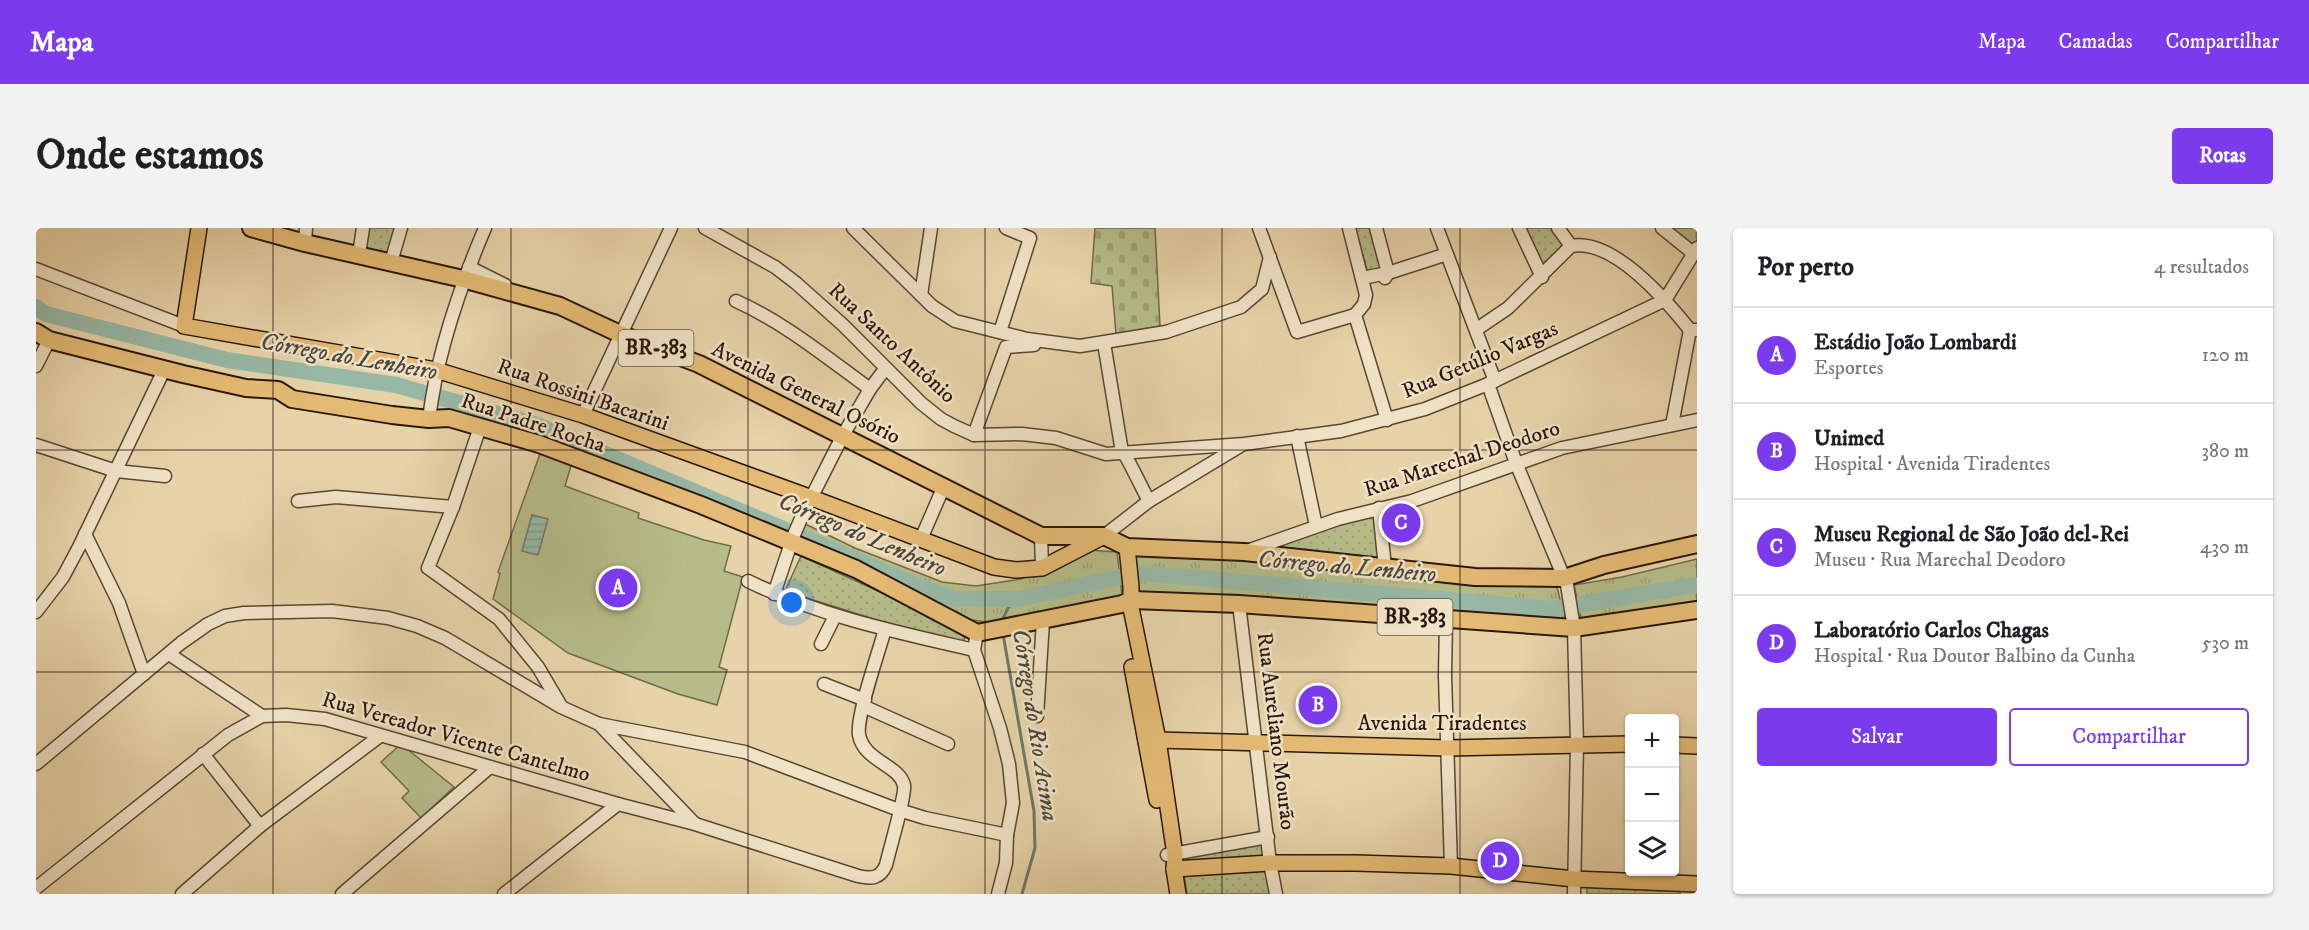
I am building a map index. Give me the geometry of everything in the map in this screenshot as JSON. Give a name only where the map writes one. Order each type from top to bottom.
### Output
[{"type":"highway","name":"Avenida General Osório","points":[[251,228],[305,235],[359,254],[391,262],[466,273],[560,306],[620,334],[699,364],[1041,536],[1104,536],[1127,547]]},
{"type":"highway","name":"Rua Padre Rocha","points":[[43,336],[164,370],[246,388],[278,390],[292,399],[392,416],[430,412],[539,444],[792,540],[983,632]]},
{"type":"highway","name":"BR-383","points":[[1127,547],[1244,552],[1475,577],[1565,581],[1604,565],[1697,544]]},
{"type":"highway","name":"BR-383","points":[[983,632],[1043,621],[1128,597],[1446,620],[1574,623],[1697,610]]},
{"type":"main road","points":[[184,326],[199,228]]},
{"type":"main road","name":"Rua Rossini Bacarini","points":[[184,326],[436,371],[583,416],[812,498],[994,567],[1016,570],[1042,568],[1104,536]]},
{"type":"main road","points":[[1127,547],[1128,597],[1178,894]]},
{"type":"main road","name":"Avenida Tiradentes","points":[[1152,741],[1448,748],[1625,744]]},
{"type":"main road","points":[[1679,745],[1697,746]]},
{"type":"main road","points":[[1172,859],[1451,866],[1574,887],[1697,884]]},
{"type":"street","points":[[359,254],[363,228]]},
{"type":"street","points":[[391,262],[401,228]]},
{"type":"street","points":[[430,412],[436,371],[466,273],[485,228]]},
{"type":"street","points":[[583,416],[671,228]]},
{"type":"street","name":"Rua Santo Antônio","points":[[705,228],[775,267],[796,283],[843,325],[885,369],[941,419],[974,435],[1022,434],[1056,438],[1080,444],[1100,454],[1244,444]]},
{"type":"street","points":[[853,228],[944,315],[956,321],[1000,332],[1051,343],[1080,346],[1166,332],[1241,307],[1262,289],[1270,257]]},
{"type":"street","points":[[921,295],[931,228]]},
{"type":"street","points":[[1000,332],[1030,238],[1006,228]]},
{"type":"street","points":[[1259,228],[1297,332],[1355,315],[1366,298],[1349,228]]},
{"type":"street","points":[[1376,228],[1386,275]]},
{"type":"street","points":[[1437,228],[1477,329],[1516,463],[1565,581],[1574,623],[1577,744],[1574,887]]},
{"type":"street","points":[[1520,228],[1542,277]]},
{"type":"street","points":[[1558,228],[1571,246]]},
{"type":"street","points":[[1662,228],[1696,251],[1665,300]]},
{"type":"street","points":[[1477,329],[1508,308],[1571,246],[1583,244],[1618,260],[1652,285],[1693,330],[1672,425]]},
{"type":"street","points":[[1362,278],[1386,275],[1447,254]]},
{"type":"street","name":"Rua Rossini Bacarini","points":[[36,269],[184,326]]},
{"type":"street","name":"Rua Getúlio Vargas","points":[[1244,444],[1341,431],[1425,409],[1492,382],[1665,300]]},
{"type":"street","points":[[736,301],[765,314],[782,325],[870,389]]},
{"type":"street","points":[[1355,315],[1388,420]]},
{"type":"street","points":[[36,366],[43,336]]},
{"type":"street","points":[[974,435],[1006,346],[1051,343]]},
{"type":"street","points":[[1104,343],[1122,452],[1126,455],[1134,477],[1149,501]]},
{"type":"street","points":[[774,594],[803,514],[842,437],[870,389],[885,369]]},
{"type":"street","points":[[36,612],[63,577],[164,370]]},
{"type":"street","name":"Rua Marechal Deodoro","points":[[1244,552],[1316,526],[1412,501],[1562,448],[1697,420]]},
{"type":"street","points":[[480,427],[453,507],[428,568],[499,619],[538,667],[561,707]]},
{"type":"street","points":[[1297,436],[1316,526]]},
{"type":"street","points":[[1104,536],[1149,501],[1244,444]]},
{"type":"street","points":[[36,445],[116,471],[165,476]]},
{"type":"street","points":[[921,539],[945,486]]},
{"type":"street","points":[[298,501],[336,497],[453,507]]},
{"type":"street","points":[[1379,508],[1385,568]]},
{"type":"street","points":[[1126,521],[1122,532],[1127,547]]},
{"type":"street","points":[[85,534],[119,603],[144,674]]},
{"type":"street","points":[[1041,536],[1042,568]]},
{"type":"street","points":[[748,581],[774,594],[835,616],[974,650]]},
{"type":"street","name":"Rua Aureliano Mourão","points":[[1239,604],[1270,863],[1276,894]]},
{"type":"street","points":[[36,764],[208,624],[225,616],[244,613],[332,611],[388,618],[417,626],[445,638],[561,707],[599,724],[745,752],[899,810],[925,818],[1007,835]]},
{"type":"street","points":[[821,644],[835,616]]},
{"type":"street","points":[[1446,620],[1445,676],[1451,866]]},
{"type":"street","points":[[1037,716],[1043,621]]},
{"type":"street","points":[[885,629],[858,727],[861,741],[868,752],[901,779],[904,794],[899,810]]},
{"type":"street","points":[[983,632],[974,650],[1000,728],[1013,803],[1007,835],[1006,863],[998,894]]},
{"type":"street","points":[[169,654],[262,716]]},
{"type":"street","points":[[824,684],[948,744]]},
{"type":"street","name":"Rua Vereador Vicente Cantelmo","points":[[36,888],[228,735],[262,716],[286,715],[325,719],[695,824],[858,876],[876,878],[880,875],[886,865],[899,810]]},
{"type":"street","points":[[599,724],[695,824]]},
{"type":"street","points":[[182,894],[260,826],[380,736]]},
{"type":"street","points":[[204,754],[260,826]]},
{"type":"street","points":[[342,894],[490,767]]},
{"type":"street","points":[[504,894],[618,804]]},
{"type":"street","points":[[1172,859],[1268,837]]},
{"type":"green space","points":[[368,228],[395,228],[388,254],[364,248]]},
{"type":"green space","points":[[1095,228],[1155,228],[1160,326],[1116,334],[1112,286],[1091,283]]},
{"type":"green space","points":[[1355,228],[1374,228],[1385,268],[1368,273]]},
{"type":"green space","points":[[1522,228],[1555,228],[1566,246],[1543,269]]},
{"type":"green space","points":[[1667,228],[1697,228],[1697,240],[1691,248]]},
{"type":"green space","points":[[541,451],[572,462],[565,486],[639,513],[638,518],[704,540],[731,546],[724,571],[743,577],[719,667],[727,670],[717,705],[678,694],[568,653],[493,599],[500,574],[498,572]]},
{"type":"green space","points":[[1378,511],[1382,561],[1257,550]]},
{"type":"green space","points":[[805,524],[855,548],[942,582],[976,586],[1021,579],[1088,550],[1117,552],[1122,595],[992,623],[972,620],[798,542]]},
{"type":"green space","points":[[1131,551],[1557,587],[1566,623],[1136,594]]},
{"type":"green space","points":[[801,556],[962,629],[965,635],[964,642],[896,626],[785,591]]},
{"type":"green space","points":[[1697,559],[1697,604],[1582,623],[1574,585],[1622,577]]},
{"type":"green space","points":[[401,744],[454,787],[421,818],[402,798],[409,791],[381,762]]},
{"type":"green space","points":[[1263,841],[1266,862],[1183,865],[1183,858]]},
{"type":"green space","points":[[1267,868],[1272,894],[1187,894],[1184,874]]},
{"type":"green space","points":[[1587,887],[1680,889],[1680,894],[1587,894]]},
{"type":"shaded area","points":[[532,515],[548,519],[538,555],[522,551]]},
{"type":"waterway","name":"Córrego do Lenheiro","points":[[36,307],[46,314],[227,360],[396,385],[537,425],[954,599],[1018,599],[1139,573],[1553,609],[1697,585]]},
{"type":"waterway","name":"Córrego do Rio Acima","points":[[1002,621],[1008,608],[1018,599]]},
{"type":"waterway","name":"Córrego do Rio Acima","points":[[1003,634],[1034,811],[1035,848],[1022,894]]},
{"type":"place","name":"Museu Regional de São João del-Rei","points":[[1401,523]]},
{"type":"place","name":"Estádio João Lombardi","points":[[618,588]]},
{"type":"place","name":"Unimed","points":[[1318,705]]},
{"type":"place","name":"Laboratório Carlos Chagas","points":[[1500,861]]}]
